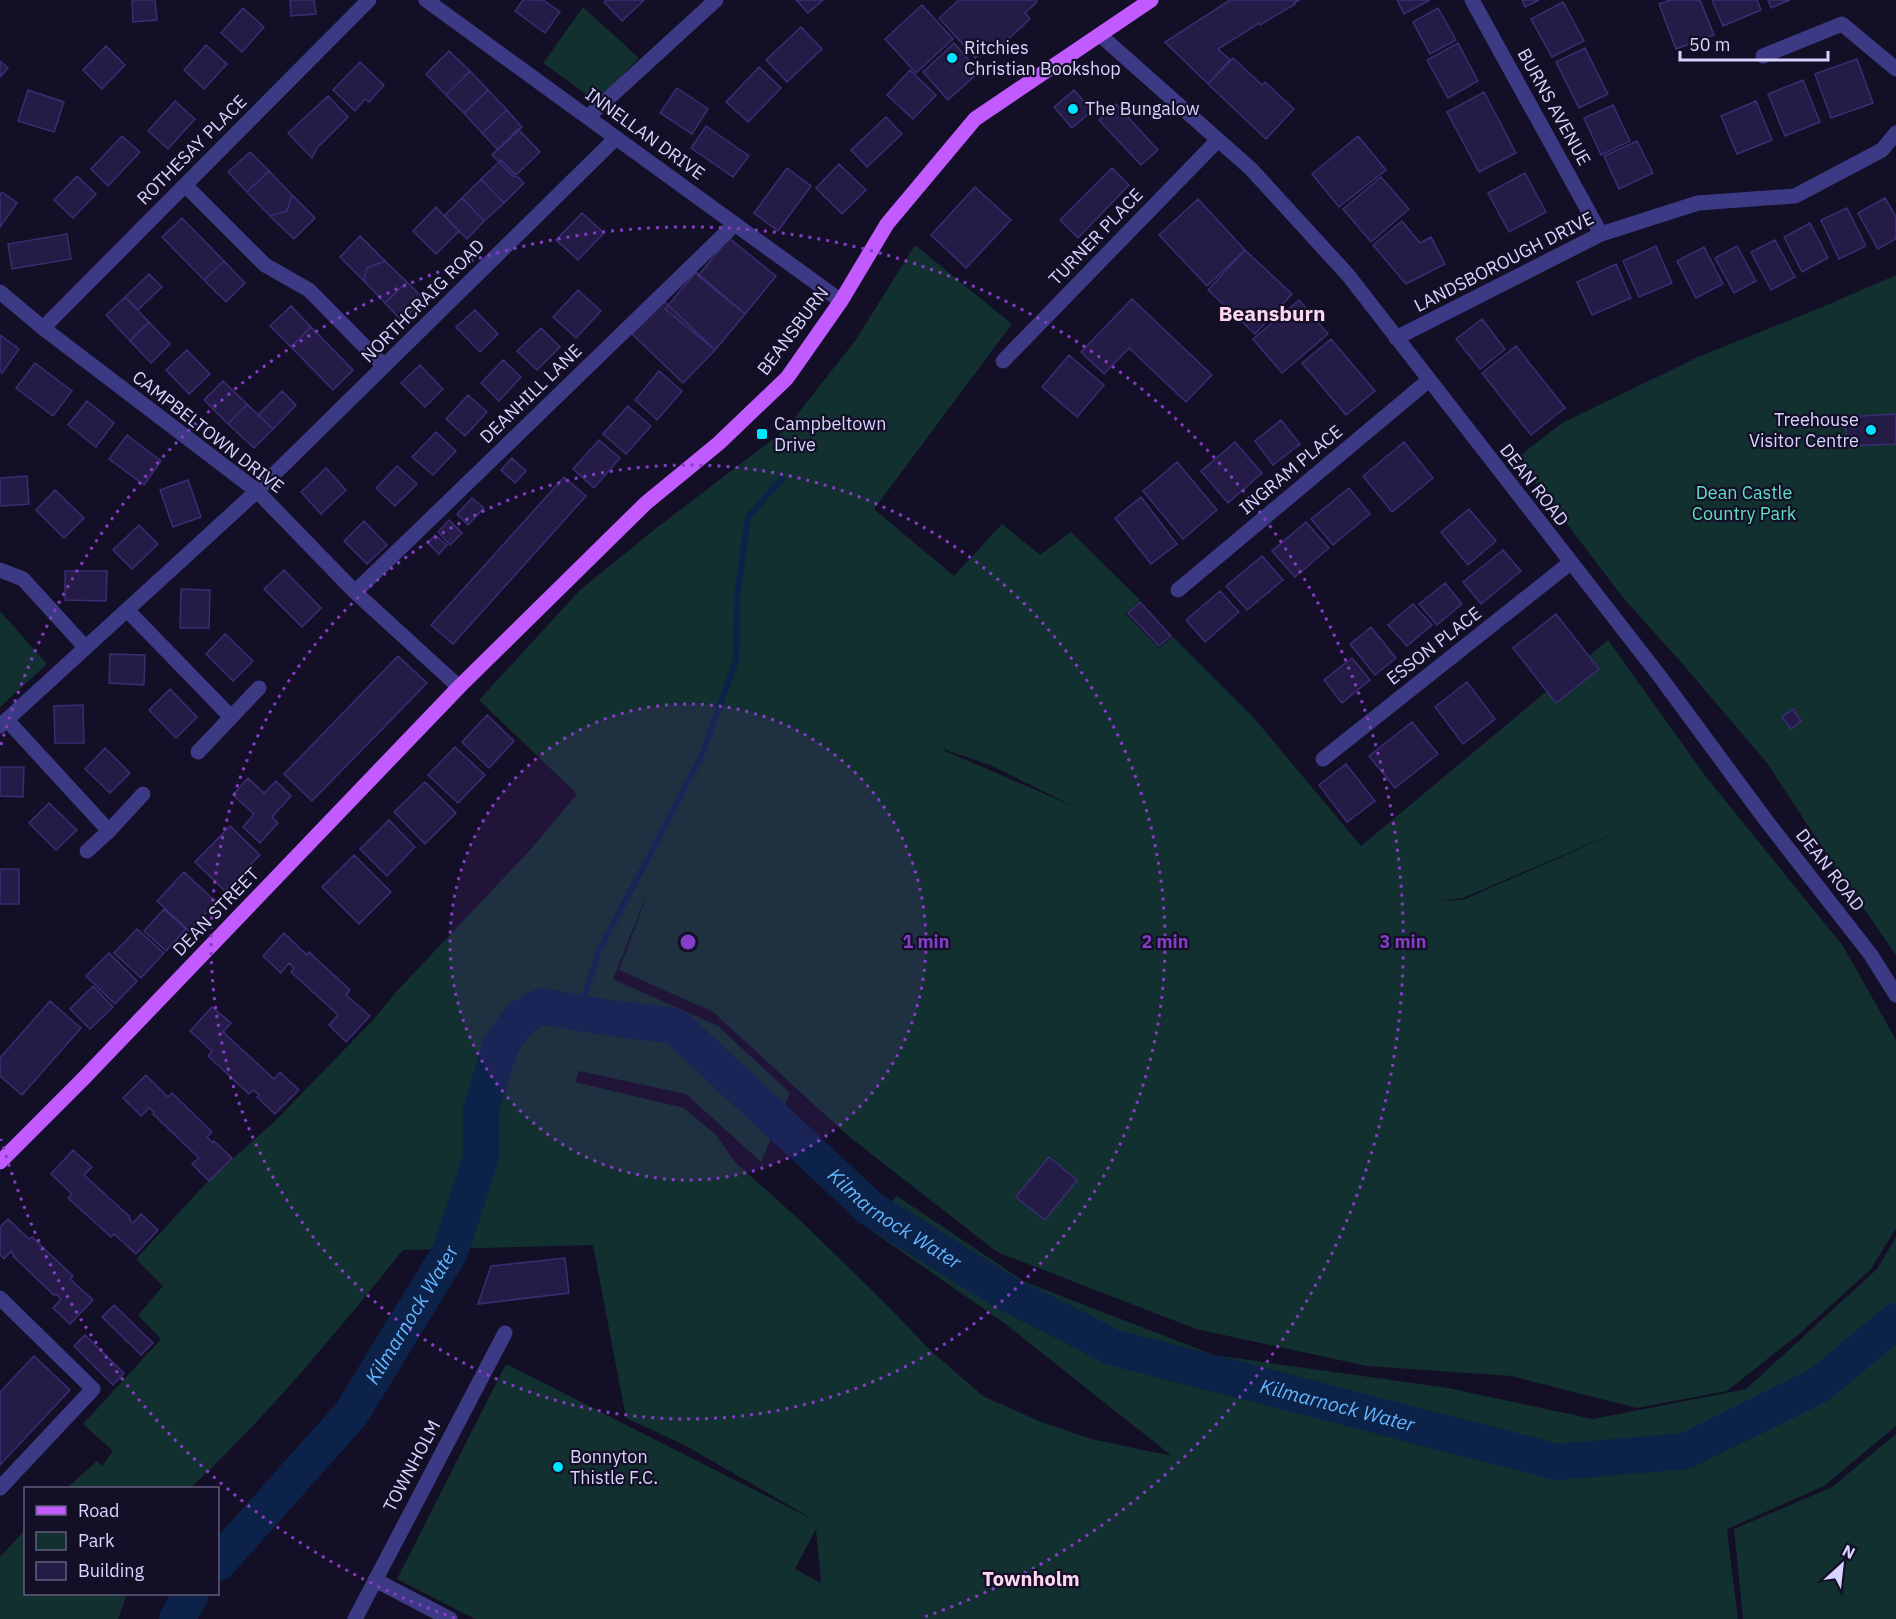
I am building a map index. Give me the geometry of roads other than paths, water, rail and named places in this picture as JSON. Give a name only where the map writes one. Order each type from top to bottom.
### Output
[{"type":"main road","name":"BEANSBURN","points":[[459,687],[646,503],[718,443],[787,378],[841,301],[887,224],[975,119],[1151,0]]},
{"type":"main road","name":"DEAN STREET","points":[[0,1162],[83,1079],[459,687]]},
{"type":"street","name":"ROTHESAY PLACE","points":[[43,327],[369,0]]},
{"type":"street","name":"INNELLAN DRIVE","points":[[426,0],[841,301]]},
{"type":"street","points":[[588,117],[716,0]]},
{"type":"street","name":"BURNS AVENUE","points":[[1472,0],[1601,234]]},
{"type":"street","points":[[1763,56],[1842,24],[1896,69]]},
{"type":"street","name":"DEAN ROAD","points":[[1100,35],[1251,169],[1348,275],[1658,674],[1765,819],[1871,955],[1896,995]]},
{"type":"street","name":"LANDSBOROUGH DRIVE","points":[[1396,338],[1601,234],[1698,203],[1795,196],[1882,150],[1896,133]]},
{"type":"street","name":"NORTHCRAIG ROAD","points":[[4,723],[257,491],[616,138]]},
{"type":"street","name":"TURNER PLACE","points":[[1003,362],[1218,140]]},
{"type":"street","points":[[185,185],[265,265],[309,290],[384,366]]},
{"type":"street","name":"DEANHILL LANE","points":[[355,592],[735,224]]},
{"type":"street","name":"CAMPBELTOWN DRIVE","points":[[0,292],[257,491],[355,592],[459,687]]},
{"type":"street","name":"INGRAM PLACE","points":[[1178,590],[1429,380]]},
{"type":"street","name":"ESSON PLACE","points":[[1323,759],[1570,563]]},
{"type":"street","points":[[0,570],[23,579],[85,647]]},
{"type":"street","points":[[127,610],[231,717]]},
{"type":"street","points":[[198,752],[259,688]]},
{"type":"street","points":[[4,723],[109,831]]},
{"type":"street","points":[[87,851],[143,794]]},
{"type":"street","points":[[0,1298],[93,1389],[0,1488]]},
{"type":"street","name":"TOWNHOLM","points":[[356,1619],[505,1333]]},
{"type":"street","points":[[375,1580],[450,1619]]},
{"type":"waterway","points":[[579,1012],[599,951],[701,757],[736,661],[737,597],[748,517],[782,479]]},
{"type":"waterway","name":"Kilmarnock Water","points":[[219,1562],[351,1414],[450,1252],[481,1157],[481,1109],[501,1045],[520,1018],[542,1006],[603,1017],[675,1026],[871,1209],[1006,1293],[1112,1347],[1557,1462],[1686,1451],[1819,1385],[1896,1321]]},
{"type":"waterway","name":"Kilmarnock Water","points":[[177,1619],[190,1595]]},
{"type":"place","name":"Ritchies Christian Bookshop","points":[[952,58]]},
{"type":"place","name":"The Bungalow","points":[[1073,109]]},
{"type":"place","name":"Treehouse Visitor Centre","points":[[1871,430]]},
{"type":"place","name":"Campbeltown Drive","points":[[762,434]]},
{"type":"place","name":"Bonnyton Thistle F.C.","points":[[558,1467]]},
{"type":"district","name":"Beansburn","points":[[1272,314]]},
{"type":"district","name":"Townholm","points":[[1031,1579]]},
{"type":"park label","name":"Dean Castle Country Park","points":[[1744,503]]}]
